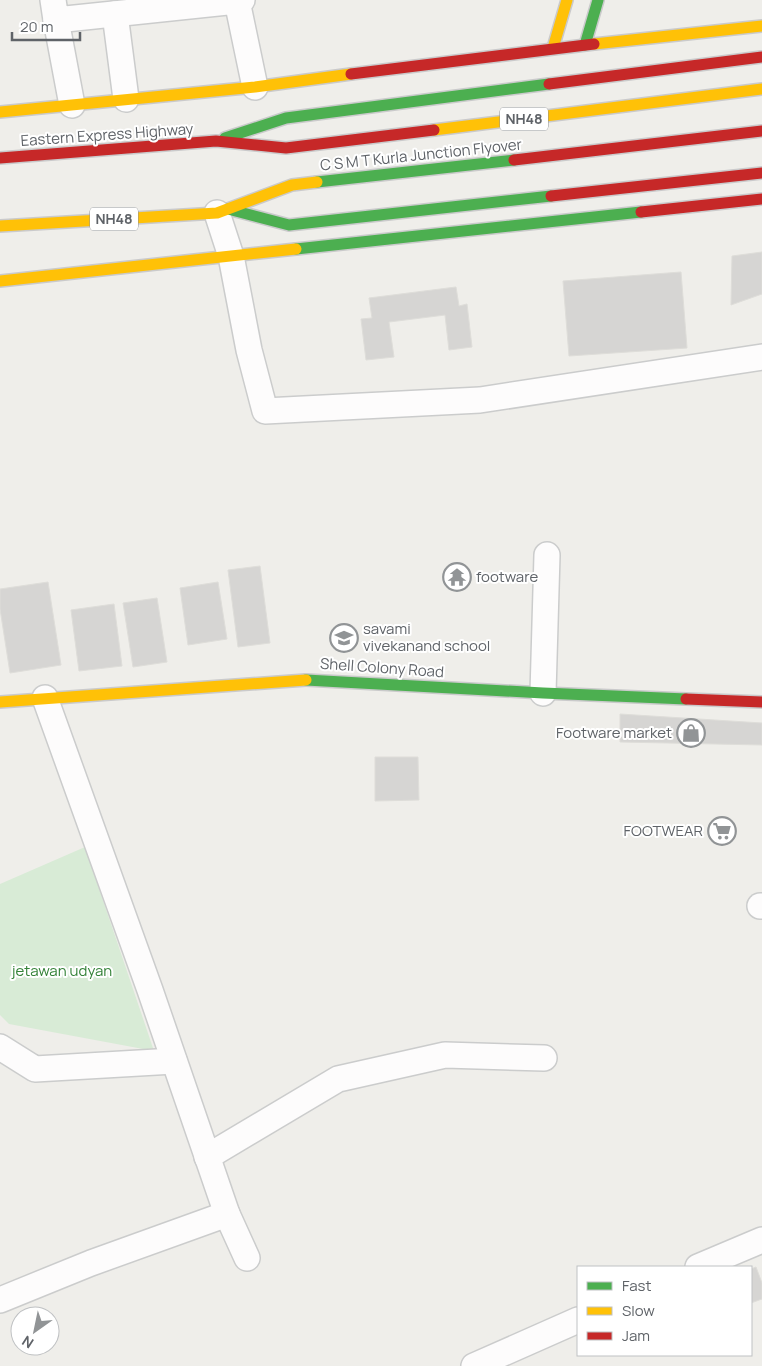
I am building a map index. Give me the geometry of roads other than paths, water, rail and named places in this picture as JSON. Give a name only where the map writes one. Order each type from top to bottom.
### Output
[{"type":"main road","points":[[553,48],[567,0]]},
{"type":"main road","points":[[585,44],[598,0]]},
{"type":"main road","points":[[0,112],[256,87],[585,44],[762,26]]},
{"type":"main road","points":[[216,141],[286,118],[762,57]]},
{"type":"main road","name":"C S M T Kurla Junction Flyover","points":[[216,141],[286,148],[762,89]]},
{"type":"main road","name":"C S M T Kurla Junction Flyover","points":[[223,211],[292,185],[762,131]]},
{"type":"main road","name":"Eastern Express Highway","points":[[0,158],[216,141]]},
{"type":"main road","points":[[223,211],[289,225],[762,173]]},
{"type":"main road","points":[[0,281],[762,198]]},
{"type":"main road","name":"NH48","points":[[0,226],[223,211]]},
{"type":"main road","name":"Shell Colony Road","points":[[0,702],[313,679],[543,693],[762,702]]},
{"type":"street","points":[[72,105],[54,10],[115,14],[239,0],[256,87]]},
{"type":"street","points":[[115,14],[126,99]]},
{"type":"street","points":[[223,211],[249,350],[265,411],[480,400],[762,357]]},
{"type":"street","points":[[543,693],[546,555]]},
{"type":"street","points":[[46,698],[227,1214],[246,1258]]},
{"type":"street","points":[[0,1047],[35,1069],[174,1060]]},
{"type":"street","points":[[207,1156],[338,1079],[445,1055],[544,1058]]},
{"type":"street","points":[[0,1300],[91,1263],[227,1214]]},
{"type":"street","points":[[700,1266],[762,1240]]},
{"type":"street","points":[[474,1366],[577,1320]]},
{"type":"place","name":"footware","points":[[457,577]]},
{"type":"place","name":"savami vivekanand school","points":[[344,638]]},
{"type":"place","name":"Footware market","points":[[691,733]]},
{"type":"place","name":"FOOTWEAR","points":[[722,831]]},
{"type":"park label","name":"jetawan udyan","points":[[62,971]]}]
